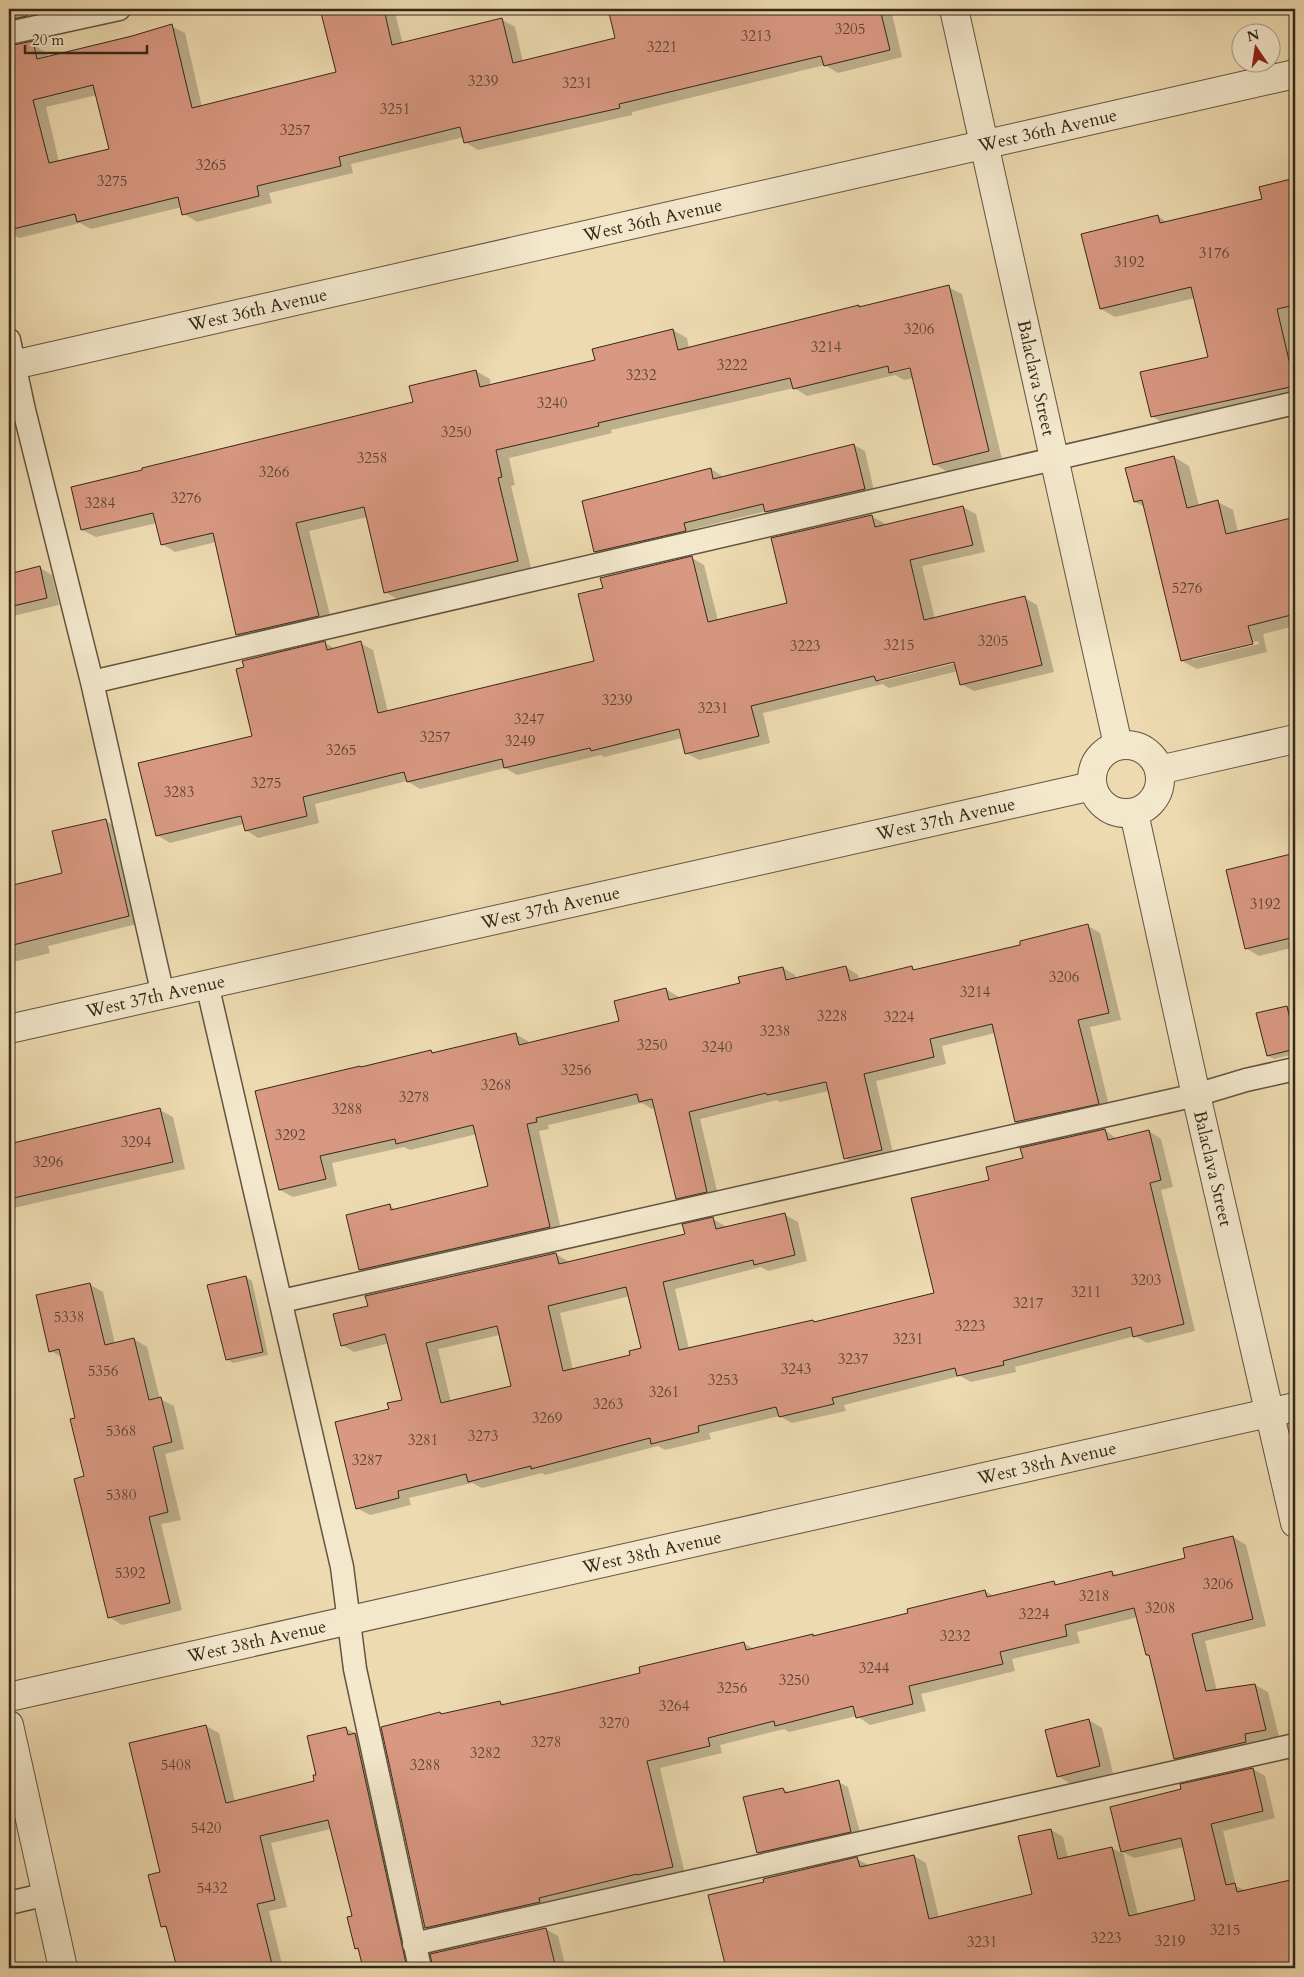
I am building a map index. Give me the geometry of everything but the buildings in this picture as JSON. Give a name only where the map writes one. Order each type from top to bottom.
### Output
[{"type":"street","name":"Balaclava Street","points":[[954,9],[1118,745]]},
{"type":"street","name":"West 36th Avenue","points":[[11,357],[1295,74]]},
{"type":"street","points":[[1159,770],[1295,739]]},
{"type":"street","points":[[1118,745],[1132,745],[1144,749],[1154,758],[1159,770],[1161,783],[1156,797],[1147,807],[1134,813],[1120,814],[1107,809],[1097,799],[1092,786],[1092,772],[1097,760],[1106,751],[1118,745]]},
{"type":"street","name":"West 37th Avenue","points":[[9,1029],[1092,786]]},
{"type":"street","name":"Balaclava Street","points":[[1134,813],[1196,1095],[1282,1410],[1295,1523]]},
{"type":"street","name":"West 38th Avenue","points":[[9,1697],[1282,1410]]},
{"type":"street","points":[[9,1725],[63,1968]]},
{"type":"lane","points":[[9,33],[119,9]]},
{"type":"lane","points":[[11,357],[92,682],[162,995]]},
{"type":"lane","points":[[92,682],[1295,403]]},
{"type":"lane","points":[[207,984],[282,1301],[342,1567],[356,1669],[420,1968]]},
{"type":"lane","points":[[282,1301],[1196,1095],[1246,1080],[1295,1069]]},
{"type":"lane","points":[[414,1944],[1295,1745]]},
{"type":"lane","points":[[9,1903],[47,1894]]}]
